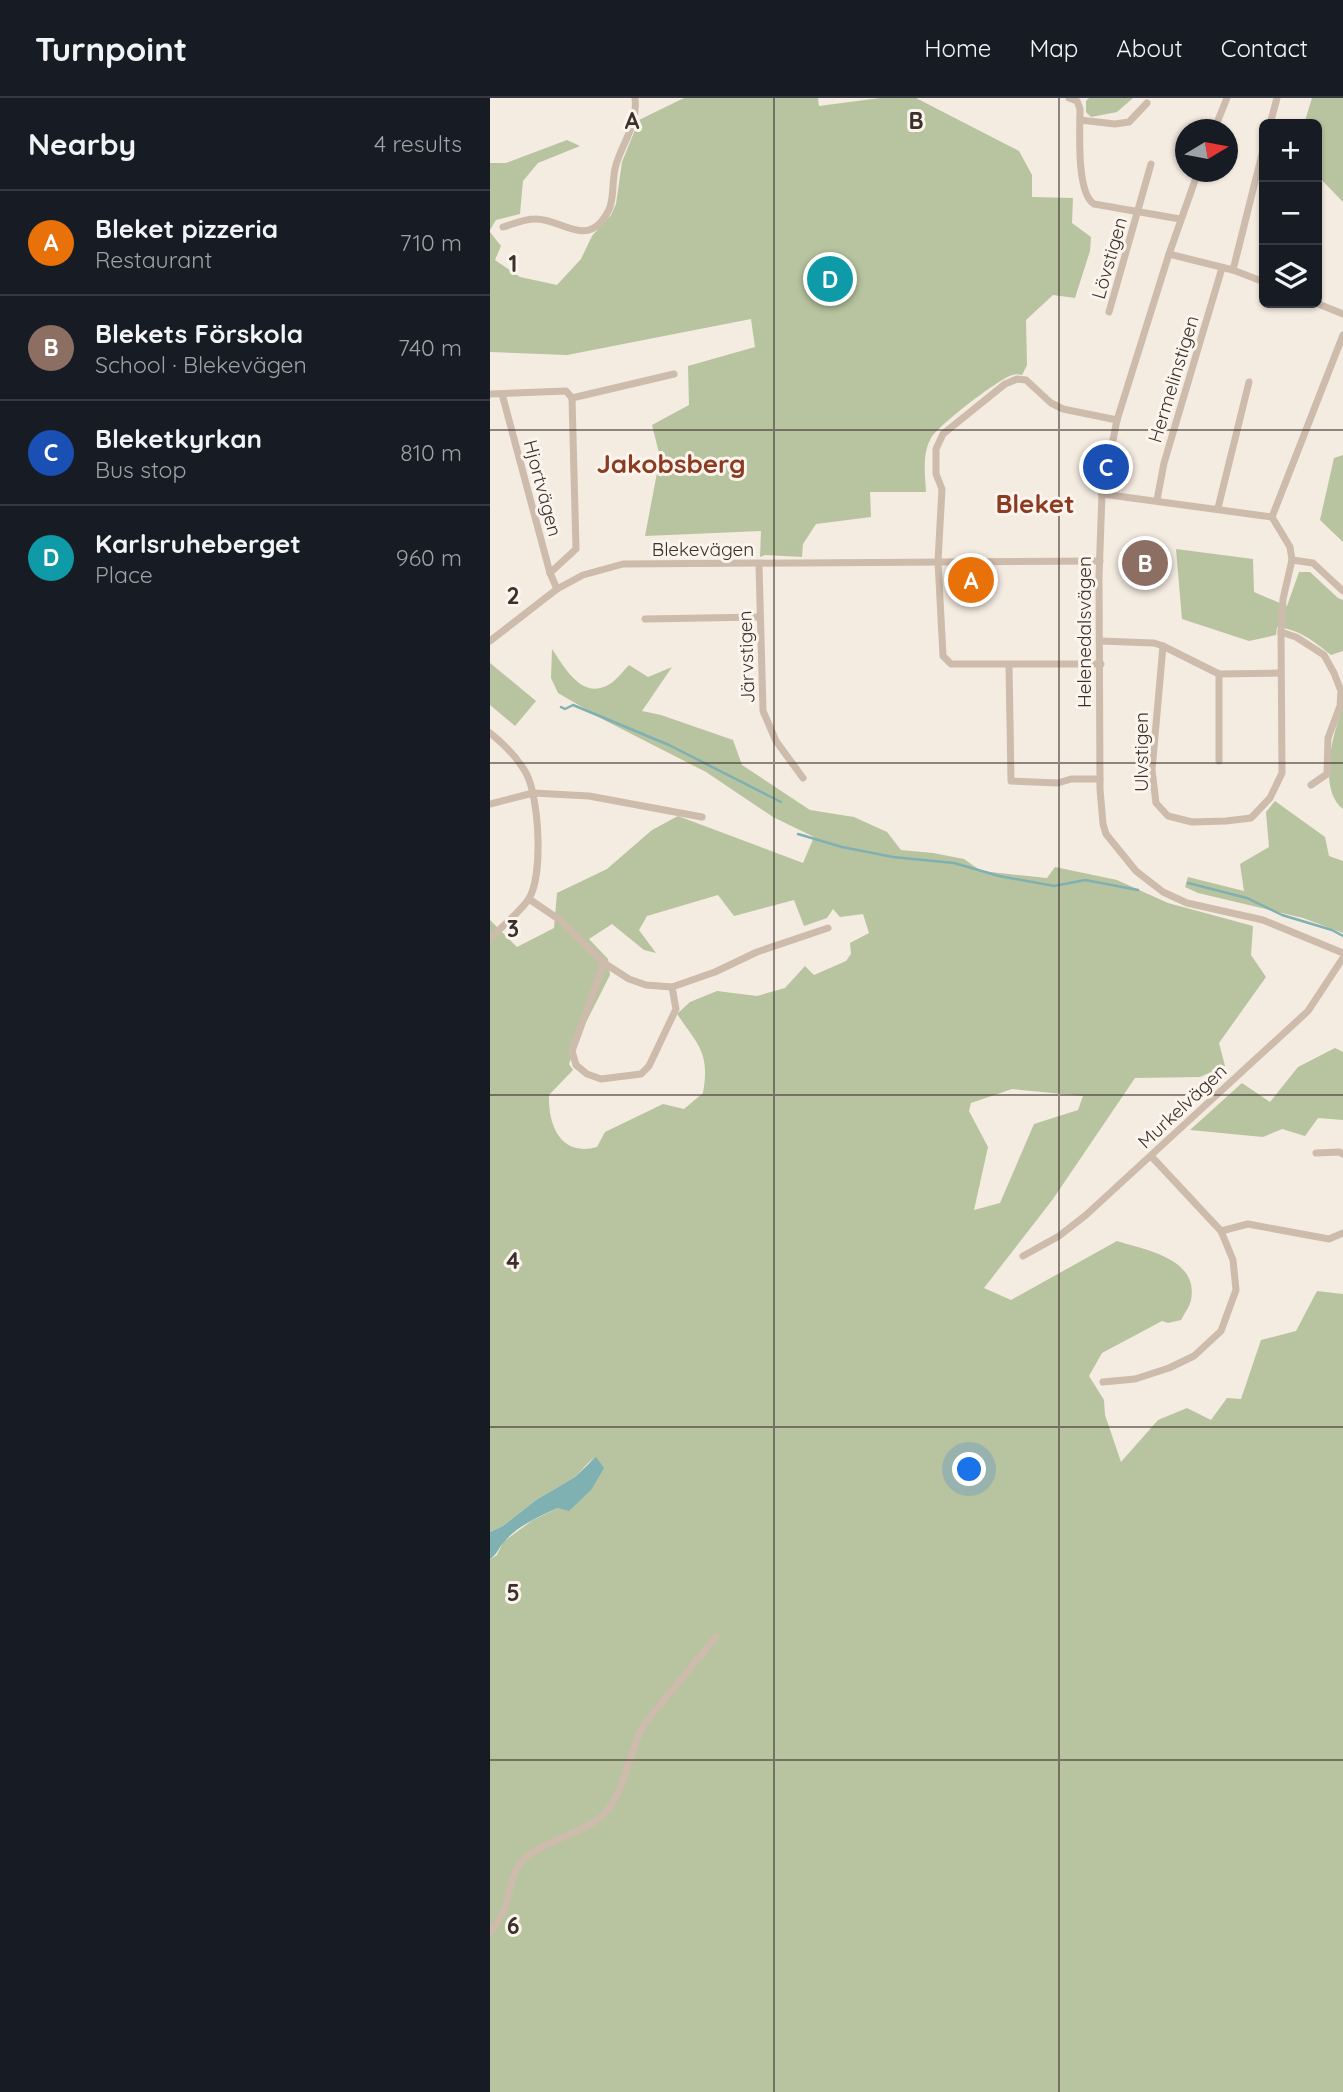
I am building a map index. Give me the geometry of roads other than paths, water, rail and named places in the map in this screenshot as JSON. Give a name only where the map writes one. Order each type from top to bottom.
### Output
[{"type":"street","points":[[503,227],[534,218],[581,232],[589,232],[596,227],[611,204],[616,165],[636,115],[635,98]]},
{"type":"street","points":[[1069,98],[1077,101],[1080,120],[1084,194],[1094,204],[1180,219]]},
{"type":"street","points":[[1218,119],[1227,98]]},
{"type":"street","points":[[1271,119],[1277,98]]},
{"type":"street","points":[[1080,120],[1123,124],[1133,119],[1147,103]]},
{"type":"street","name":"Lövstigen","points":[[1109,312],[1151,164]]},
{"type":"street","points":[[1233,270],[1259,166]]},
{"type":"street","name":"Helenedalsvägen","points":[[1194,182],[1117,420],[1102,494],[1101,809],[1107,834],[1136,871],[1153,887],[1187,903],[1264,920],[1343,953]]},
{"type":"street","points":[[1169,254],[1233,270],[1259,280]]},
{"type":"street","name":"Hermelinstigen","points":[[1157,500],[1164,463],[1222,268]]},
{"type":"street","points":[[1322,305],[1343,314]]},
{"type":"street","points":[[1272,517],[1343,335]]},
{"type":"street","points":[[572,398],[674,374]]},
{"type":"street","points":[[1101,664],[951,664],[943,656],[938,561],[942,489],[935,461],[936,449],[943,434],[1005,384],[1017,379],[1026,380],[1051,403],[1063,408],[1117,420]]},
{"type":"street","points":[[1218,508],[1249,382]]},
{"type":"street","points":[[490,394],[566,391],[572,398],[576,549],[550,573]]},
{"type":"street","name":"Hjortvägen","points":[[502,394],[556,589]]},
{"type":"street","points":[[1102,494],[1272,517],[1290,547],[1292,560],[1313,563],[1343,591]]},
{"type":"street","name":"Ulvstigen","points":[[1163,646],[1154,729],[1153,787],[1156,803],[1171,817],[1192,822],[1251,818],[1270,798],[1282,774],[1281,632],[1283,599],[1292,560]]},
{"type":"street","name":"Blekevägen","points":[[490,641],[556,589],[583,575],[623,564],[1100,561]]},
{"type":"street","name":"Järvstigen","points":[[760,565],[763,711],[776,741],[803,778]]},
{"type":"street","points":[[645,619],[760,617]]},
{"type":"street","points":[[1281,632],[1296,637],[1324,655],[1341,691],[1340,705],[1328,738],[1328,774],[1311,785]]},
{"type":"street","points":[[1100,641],[1154,643],[1219,674],[1280,673]]},
{"type":"street","points":[[1009,665],[1011,781],[1058,783],[1071,779],[1100,779]]},
{"type":"street","points":[[1219,674],[1219,761]]},
{"type":"street","points":[[490,733],[506,745],[527,774],[533,793],[538,843],[537,872],[529,899],[490,939]]},
{"type":"street","points":[[490,804],[533,793],[589,796],[702,817]]},
{"type":"street","points":[[529,899],[560,920],[604,963],[629,979],[646,985],[672,987],[715,972],[757,952],[828,928]]},
{"type":"street","name":"Murkelvägen","points":[[1023,1256],[1066,1230],[1152,1156],[1308,1011],[1343,958]]},
{"type":"street","points":[[604,963],[572,1051],[576,1065],[587,1074],[601,1079],[641,1074],[649,1066],[676,1009],[672,987]]},
{"type":"street","points":[[1316,1153],[1343,1154]]},
{"type":"street","points":[[1103,1382],[1135,1379],[1194,1356],[1221,1331],[1236,1290],[1233,1260],[1221,1231],[1152,1156]]},
{"type":"street","points":[[1221,1231],[1248,1224],[1329,1239],[1343,1233]]},
{"type":"street","points":[[490,1933],[504,1910],[521,1861],[587,1825],[609,1809],[636,1738],[645,1723],[716,1637]]},
{"type":"water","points":[[596,1457],[604,1468],[591,1490],[569,1511],[558,1508],[522,1526],[509,1536],[490,1559],[490,1532],[575,1477]]},
{"type":"waterway","points":[[561,707],[565,709],[573,705],[669,745],[781,802]]},
{"type":"waterway","points":[[798,834],[842,847],[893,857],[954,863],[999,876],[1054,886],[1085,880],[1138,890]]},
{"type":"waterway","points":[[1188,883],[1247,898],[1282,915],[1343,936]]},
{"type":"place","name":"Karlsruheberget","points":[[830,279]]},
{"type":"place","name":"Bleketkyrkan","points":[[1106,467]]},
{"type":"place","name":"Blekets Förskola","points":[[1145,563]]},
{"type":"place","name":"Bleket pizzeria","points":[[971,580]]},
{"type":"district","name":"Jakobsberg","points":[[671,463]]},
{"type":"district","name":"Bleket","points":[[1035,503]]}]
